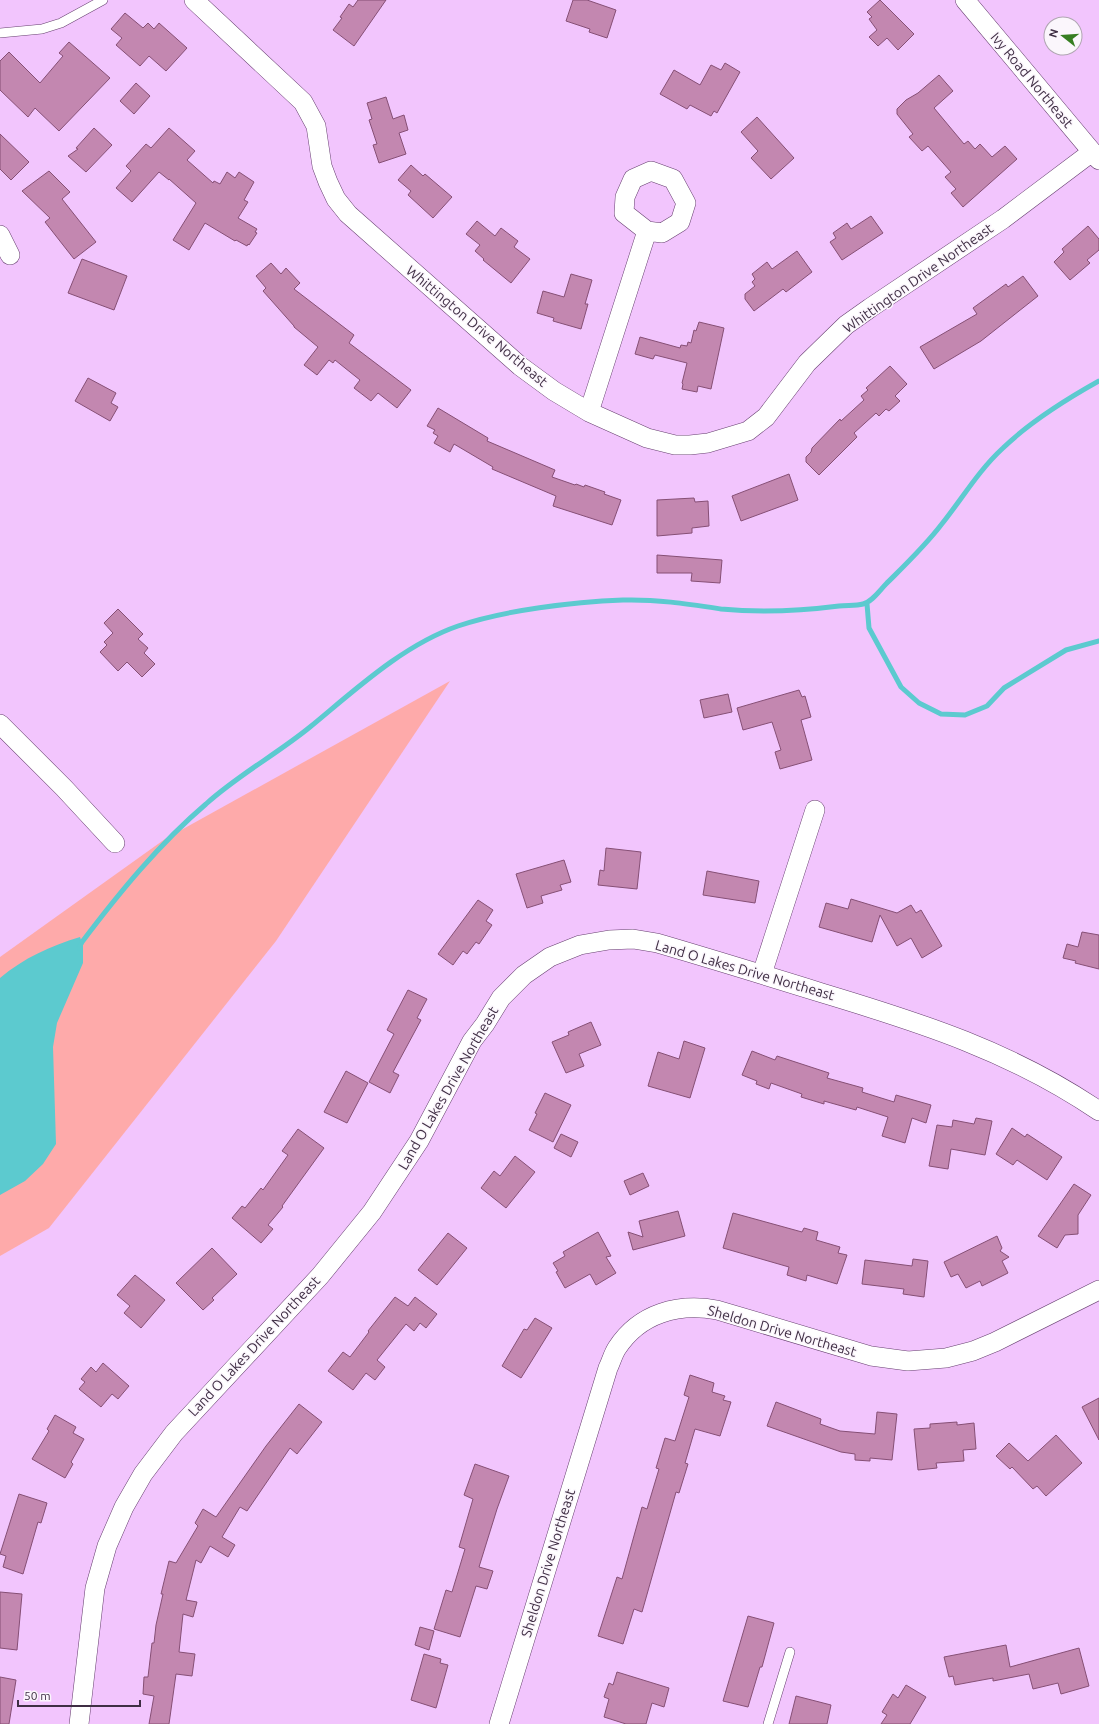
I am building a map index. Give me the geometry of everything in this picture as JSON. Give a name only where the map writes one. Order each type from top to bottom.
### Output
[{"type":"street","name":"Whittington Drive Northeast","points":[[194,0],[303,102],[316,126],[322,166],[328,182],[336,199],[348,214],[520,366],[554,391],[589,412],[646,438],[675,445],[690,446],[708,443],[748,431],[766,417],[807,363],[846,325],[1096,156]]},
{"type":"street","name":"Ivy Road Northeast","points":[[965,0],[1096,156]]},
{"type":"street","points":[[589,412],[647,231]]},
{"type":"street","points":[[0,235],[10,255]]},
{"type":"street","points":[[0,724],[64,788],[115,843]]},
{"type":"street","points":[[762,974],[814,810]]},
{"type":"street","name":"Land O Lakes Drive Northeast","points":[[79,1724],[95,1588],[107,1546],[124,1507],[143,1474],[174,1433],[320,1276],[372,1212],[419,1141],[472,1041],[485,1024],[501,998],[524,975],[550,957],[580,945],[609,940],[633,939],[657,943],[896,1015],[944,1032],[1005,1058],[1069,1091],[1099,1111]]},
{"type":"street","name":"Sheldon Drive Northeast","points":[[499,1724],[608,1368],[617,1349],[632,1331],[645,1321],[669,1311],[682,1308],[701,1307],[717,1310],[871,1356],[916,1360],[946,1358],[978,1349],[995,1342],[1099,1290]]},
{"type":"lane","points":[[0,33],[42,29],[61,23],[103,0]]},
{"type":"lane","points":[[768,1724],[790,1652]]},
{"type":"shaded area","points":[[450,681],[276,941],[49,1228],[0,1256],[0,957],[165,839]]},
{"type":"shaded area","points":[[80,937],[83,946],[83,963],[57,1023],[53,1047],[56,1144],[43,1164],[25,1181],[0,1195],[0,978],[18,964],[38,953],[58,944]]},
{"type":"building","points":[[358,0],[386,0],[354,46],[333,30],[342,18],[340,17],[349,4],[353,7]]},
{"type":"building","points":[[573,0],[587,0],[616,10],[607,38],[589,32],[590,29],[566,21]]},
{"type":"building","points":[[880,0],[914,34],[898,50],[887,38],[878,46],[869,37],[877,30],[869,19],[872,17],[867,12]]},
{"type":"building","points":[[125,13],[143,28],[148,23],[154,29],[159,23],[187,48],[166,71],[149,56],[140,66],[116,45],[122,38],[111,29]]},
{"type":"building","points":[[69,42],[110,78],[59,131],[35,108],[28,117],[0,90],[0,61],[9,52],[40,83],[63,56],[59,53]]},
{"type":"building","points":[[725,63],[740,72],[717,113],[714,111],[711,116],[690,105],[687,109],[660,94],[674,70],[700,85],[711,65],[721,70]]},
{"type":"building","points":[[939,75],[953,91],[934,108],[964,144],[968,141],[975,149],[980,144],[992,157],[1005,146],[1017,159],[963,207],[951,193],[956,189],[945,177],[951,172],[928,146],[922,151],[909,137],[913,134],[897,114],[897,109],[906,100],[918,93]]},
{"type":"building","points":[[136,83],[150,96],[134,114],[120,101]]},
{"type":"building","points":[[386,97],[393,119],[404,115],[408,130],[399,133],[406,154],[379,163],[373,145],[377,144],[369,120],[372,119],[367,103]]},
{"type":"building","points":[[757,117],[794,158],[771,179],[751,158],[758,151],[741,132]]},
{"type":"building","points":[[94,128],[112,145],[86,172],[68,156],[78,149],[76,148]]},
{"type":"building","points":[[169,128],[195,151],[187,160],[213,183],[214,181],[220,184],[227,172],[235,178],[239,172],[254,182],[244,200],[248,202],[238,218],[257,229],[255,232],[257,233],[249,245],[248,244],[247,246],[236,240],[235,241],[205,223],[189,250],[173,240],[196,203],[159,172],[132,202],[116,188],[131,171],[126,166],[146,144],[151,148]]},
{"type":"building","points":[[0,134],[29,162],[11,180],[0,169]]},
{"type":"building","points":[[411,165],[423,176],[425,174],[452,197],[433,218],[408,195],[411,191],[398,180]]},
{"type":"building","points":[[49,171],[70,192],[62,199],[96,242],[74,259],[45,222],[50,218],[22,191]]},
{"type":"building","points":[[871,216],[883,233],[842,260],[830,242],[836,238],[833,233],[847,223],[851,229]]},
{"type":"building","points":[[477,221],[495,236],[501,228],[518,241],[514,247],[530,259],[511,283],[483,260],[484,259],[475,251],[480,245],[466,234]]},
{"type":"building","points":[[1088,226],[1099,239],[1099,250],[1087,260],[1090,263],[1070,280],[1054,262],[1064,252],[1062,249]]},
{"type":"building","points":[[797,251],[812,272],[786,292],[783,289],[754,311],[745,299],[745,294],[755,286],[752,282],[755,279],[752,274],[767,262],[772,269]]},
{"type":"building","points":[[82,259],[127,276],[114,310],[68,293]]},
{"type":"building","points":[[271,263],[281,274],[286,268],[300,283],[294,289],[354,335],[349,343],[411,390],[397,408],[378,393],[371,401],[354,388],[360,380],[335,360],[333,363],[329,360],[317,375],[304,365],[318,347],[294,327],[263,291],[266,288],[256,276]]},
{"type":"building","points":[[571,274],[592,280],[585,304],[588,304],[581,329],[553,321],[554,318],[537,313],[543,291],[564,297]]},
{"type":"building","points":[[1023,276],[1038,296],[981,341],[934,369],[920,347],[977,314],[973,308],[1006,284],[1008,287]]},
{"type":"building","points":[[699,322],[724,328],[711,389],[698,386],[697,392],[682,389],[687,363],[655,355],[653,359],[635,354],[640,337],[680,348],[681,345],[687,346],[688,342],[691,343],[694,330],[696,331]]},
{"type":"building","points":[[890,366],[907,384],[895,396],[900,401],[889,411],[886,409],[879,416],[876,413],[854,433],[857,437],[819,475],[806,462],[806,457],[811,452],[812,448],[840,419],[841,421],[864,400],[861,396],[868,390],[866,388]]},
{"type":"building","points":[[88,378],[116,393],[111,403],[118,407],[110,421],[75,401]]},
{"type":"building","points":[[438,408],[488,438],[487,441],[555,470],[552,477],[575,485],[584,487],[585,485],[605,492],[604,494],[621,500],[612,525],[553,506],[556,496],[492,469],[493,467],[454,444],[450,452],[434,443],[438,436],[433,433],[435,430],[427,426]]},
{"type":"building","points":[[789,474],[798,500],[741,521],[732,496]]},
{"type":"building","points":[[694,498],[695,502],[708,501],[709,526],[692,528],[692,533],[657,536],[657,500]]},
{"type":"building","points":[[657,555],[722,560],[720,583],[691,581],[692,573],[657,573]]},
{"type":"building","points":[[118,609],[143,634],[138,639],[148,648],[144,653],[155,664],[142,677],[127,662],[118,671],[100,652],[107,645],[104,642],[113,633],[104,623]]},
{"type":"building","points":[[799,690],[802,697],[805,696],[811,717],[801,720],[812,760],[780,769],[775,752],[781,750],[772,722],[743,730],[737,708]]},
{"type":"building","points":[[728,694],[732,712],[704,718],[700,700]]},
{"type":"building","points":[[606,848],[641,852],[637,889],[598,885],[600,870],[604,871]]},
{"type":"building","points":[[564,860],[571,882],[560,885],[562,890],[541,896],[543,903],[527,908],[516,874]]},
{"type":"building","points":[[707,871],[759,881],[755,903],[703,895]]},
{"type":"building","points":[[851,899],[897,913],[911,905],[916,913],[921,910],[942,946],[922,958],[911,938],[897,946],[880,915],[872,942],[819,927],[826,903],[848,909]]},
{"type":"building","points":[[478,900],[493,910],[486,921],[492,925],[479,944],[476,942],[467,954],[463,951],[453,965],[438,954]]},
{"type":"building","points":[[1082,932],[1099,935],[1099,969],[1075,963],[1076,961],[1063,958],[1067,944],[1078,947]]},
{"type":"building","points":[[408,990],[427,999],[417,1018],[421,1020],[393,1072],[399,1075],[390,1093],[369,1082],[394,1034],[387,1030]]},
{"type":"building","points":[[591,1022],[601,1045],[579,1054],[584,1066],[566,1073],[552,1042],[569,1035],[568,1032]]},
{"type":"building","points":[[684,1041],[705,1048],[690,1098],[648,1086],[658,1052],[679,1059]]},
{"type":"building","points":[[752,1051],[775,1060],[777,1056],[829,1073],[827,1078],[863,1088],[862,1092],[894,1102],[896,1095],[931,1105],[926,1123],[912,1118],[905,1143],[882,1136],[888,1117],[857,1107],[856,1110],[824,1101],[824,1104],[801,1097],[802,1094],[771,1083],[769,1089],[756,1084],[757,1081],[742,1075]]},
{"type":"building","points":[[346,1071],[368,1083],[347,1123],[324,1112]]},
{"type":"building","points":[[545,1093],[571,1105],[553,1142],[529,1130],[537,1114],[535,1113]]},
{"type":"building","points":[[976,1118],[992,1121],[985,1155],[951,1149],[948,1169],[929,1166],[937,1125],[952,1127],[953,1120],[974,1124]]},
{"type":"building","points":[[1012,1128],[1025,1137],[1027,1134],[1062,1157],[1047,1180],[1017,1160],[1013,1165],[996,1154]]},
{"type":"building","points":[[298,1129],[324,1148],[282,1206],[283,1207],[268,1225],[273,1229],[261,1243],[232,1218],[242,1206],[245,1208],[261,1188],[263,1190],[288,1155],[282,1151]]},
{"type":"building","points":[[561,1134],[578,1142],[571,1157],[554,1148]]},
{"type":"building","points":[[515,1156],[535,1172],[506,1208],[481,1188],[494,1171],[500,1176]]},
{"type":"building","points":[[643,1173],[649,1186],[630,1195],[624,1181]]},
{"type":"building","points":[[1074,1184],[1091,1195],[1078,1215],[1078,1234],[1065,1235],[1057,1248],[1038,1236]]},
{"type":"building","points":[[678,1211],[685,1236],[633,1250],[628,1232],[643,1237],[639,1221]]},
{"type":"building","points":[[733,1213],[802,1232],[804,1228],[818,1232],[816,1240],[840,1247],[838,1253],[847,1255],[837,1284],[807,1275],[806,1281],[787,1275],[789,1267],[723,1248]]},
{"type":"building","points":[[598,1232],[611,1256],[606,1257],[616,1273],[596,1285],[590,1274],[565,1288],[553,1263],[565,1256],[563,1252]]},
{"type":"building","points":[[448,1233],[467,1248],[437,1285],[418,1270]]},
{"type":"building","points":[[997,1236],[1002,1248],[1000,1251],[1009,1257],[1002,1261],[1008,1273],[982,1286],[980,1281],[966,1288],[958,1274],[951,1277],[944,1262]]},
{"type":"building","points":[[212,1248],[237,1274],[212,1298],[214,1300],[203,1310],[176,1283]]},
{"type":"building","points":[[913,1259],[928,1261],[924,1297],[903,1294],[904,1289],[862,1284],[865,1260],[912,1266]]},
{"type":"building","points":[[135,1275],[165,1300],[141,1328],[124,1313],[130,1306],[117,1295]]},
{"type":"building","points":[[395,1297],[408,1306],[415,1297],[437,1314],[426,1328],[420,1323],[414,1331],[406,1324],[377,1360],[385,1367],[375,1380],[366,1373],[353,1390],[328,1371],[343,1352],[350,1357]]},
{"type":"building","points":[[535,1318],[552,1328],[521,1378],[502,1366],[524,1329],[527,1330]]},
{"type":"building","points":[[103,1363],[129,1386],[118,1399],[112,1394],[101,1407],[79,1389],[85,1382],[81,1379],[91,1367],[96,1372]]},
{"type":"building","points":[[690,1375],[714,1383],[712,1392],[725,1396],[723,1400],[731,1402],[720,1436],[695,1429],[685,1463],[688,1464],[679,1493],[676,1492],[642,1612],[634,1609],[623,1644],[598,1636],[617,1577],[622,1579],[642,1507],[647,1509],[659,1469],[656,1468],[665,1438],[675,1441],[689,1397],[684,1395]]},
{"type":"building","points":[[1099,1398],[1099,1440],[1082,1407]]},
{"type":"building","points":[[776,1402],[821,1419],[820,1424],[840,1431],[875,1434],[877,1412],[897,1414],[892,1460],[870,1458],[870,1461],[855,1460],[855,1454],[841,1452],[767,1426]]},
{"type":"building","points":[[299,1404],[322,1422],[297,1454],[290,1448],[247,1511],[240,1507],[222,1537],[235,1545],[228,1557],[210,1546],[201,1563],[196,1560],[186,1600],[197,1602],[193,1617],[183,1614],[179,1652],[195,1654],[192,1676],[176,1674],[169,1724],[149,1724],[154,1696],[143,1694],[144,1677],[148,1677],[152,1643],[154,1643],[156,1625],[163,1594],[161,1594],[169,1561],[176,1563],[198,1526],[195,1523],[203,1509],[216,1517],[266,1446]]},
{"type":"building","points":[[55,1415],[76,1427],[73,1433],[84,1439],[71,1462],[73,1464],[65,1478],[32,1459],[49,1431],[47,1429]]},
{"type":"building","points":[[957,1422],[957,1425],[974,1423],[976,1449],[963,1450],[964,1461],[936,1463],[937,1468],[918,1470],[914,1429],[930,1428],[930,1424]]},
{"type":"building","points":[[1056,1435],[1082,1463],[1046,1496],[1037,1486],[1033,1489],[1012,1467],[1010,1469],[996,1456],[1009,1443],[1028,1461]]},
{"type":"building","points":[[475,1464],[509,1476],[479,1567],[493,1571],[487,1589],[476,1586],[460,1637],[434,1629],[446,1590],[452,1592],[465,1549],[459,1547],[473,1499],[464,1495]]},
{"type":"building","points":[[19,1494],[47,1503],[41,1523],[38,1522],[23,1574],[3,1567],[6,1556],[0,1554]]},
{"type":"building","points":[[0,1592],[22,1594],[17,1650],[0,1648]]},
{"type":"building","points":[[748,1616],[774,1623],[762,1667],[760,1667],[748,1707],[723,1701]]},
{"type":"building","points":[[420,1627],[434,1631],[429,1650],[415,1645]]},
{"type":"building","points":[[1006,1645],[1010,1667],[1079,1648],[1089,1686],[1061,1694],[1058,1683],[1033,1689],[1029,1674],[993,1681],[993,1678],[955,1685],[953,1676],[949,1677],[944,1657]]},
{"type":"building","points":[[424,1654],[441,1659],[440,1663],[448,1665],[436,1708],[411,1700]]},
{"type":"building","points":[[617,1672],[669,1688],[664,1707],[652,1703],[646,1724],[626,1724],[604,1717],[609,1699],[604,1697],[609,1683],[613,1685]]},
{"type":"building","points":[[0,1677],[16,1680],[9,1724],[0,1724]]},
{"type":"building","points":[[906,1685],[926,1697],[910,1724],[881,1724],[887,1715],[882,1712],[893,1694],[898,1698]]},
{"type":"building","points":[[796,1696],[831,1705],[827,1724],[789,1724]]},
{"type":"waterway","points":[[79,948],[110,905],[156,852],[218,793],[297,737],[380,670],[418,645],[438,634],[477,620],[518,611],[583,603],[648,600],[721,609],[766,611],[810,609],[866,603],[876,596],[915,555],[949,515],[978,476],[1003,448],[1025,429],[1049,412],[1099,381]]},
{"type":"waterway","points":[[867,604],[869,628],[901,687],[919,703],[941,714],[965,715],[987,706],[1004,688],[1066,650],[1099,641]]}]
